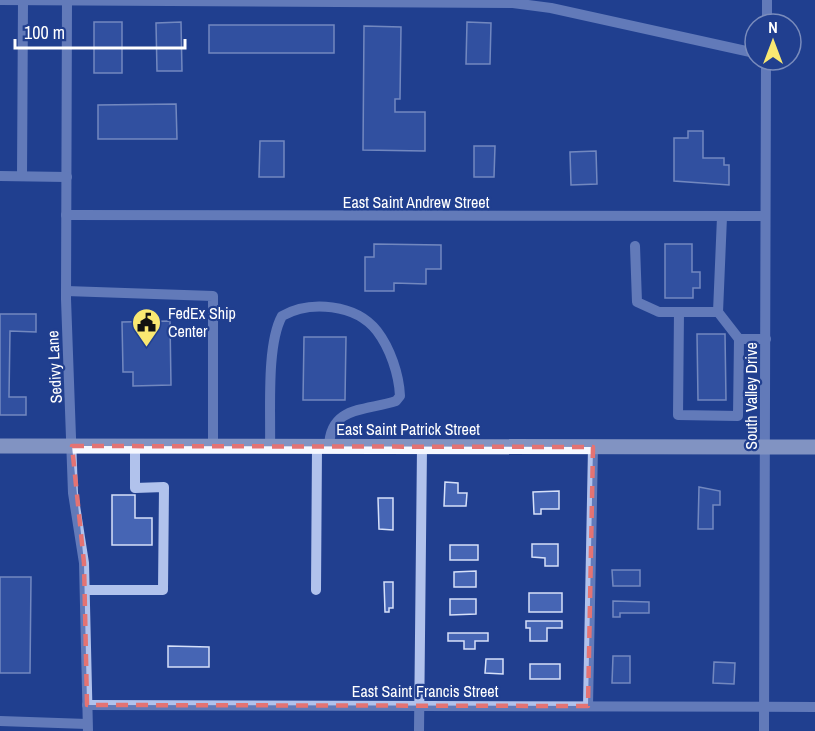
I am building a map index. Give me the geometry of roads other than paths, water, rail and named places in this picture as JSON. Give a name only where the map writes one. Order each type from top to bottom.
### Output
[{"type":"main road","name":"East Saint Patrick Street","points":[[0,446],[815,447]]},
{"type":"street","points":[[0,0],[513,3],[551,8],[743,50]]},
{"type":"street","points":[[22,176],[23,1]]},
{"type":"street","name":"Sedivy Lane","points":[[67,1],[66,291],[73,493],[84,563],[88,727]]},
{"type":"street","name":"South Valley Drive","points":[[764,731],[766,72]]},
{"type":"street","points":[[0,176],[67,177]]},
{"type":"street","name":"East Saint Andrew Street","points":[[66,215],[765,216]]},
{"type":"street","points":[[679,312],[678,415],[738,416],[739,339],[718,312],[722,217]]},
{"type":"street","points":[[635,246],[637,302],[659,312],[718,312]]},
{"type":"street","points":[[66,291],[213,296],[213,446]]},
{"type":"street","points":[[270,447],[274,343],[277,326],[282,316],[309,306],[347,311],[366,321],[377,331],[391,357],[400,396],[396,401],[350,412],[341,418],[330,431],[323,447],[316,590]]},
{"type":"street","points":[[739,339],[766,339]]},
{"type":"street","points":[[85,590],[163,590],[164,487],[135,488],[135,446]]},
{"type":"street","points":[[419,731],[422,447]]},
{"type":"street","points":[[588,706],[593,447]]},
{"type":"street","name":"East Saint Francis Street","points":[[87,705],[815,707]]},
{"type":"street","points":[[0,721],[88,727]]},
{"type":"place","name":"FedEx Ship Center","points":[[147,348]]}]
